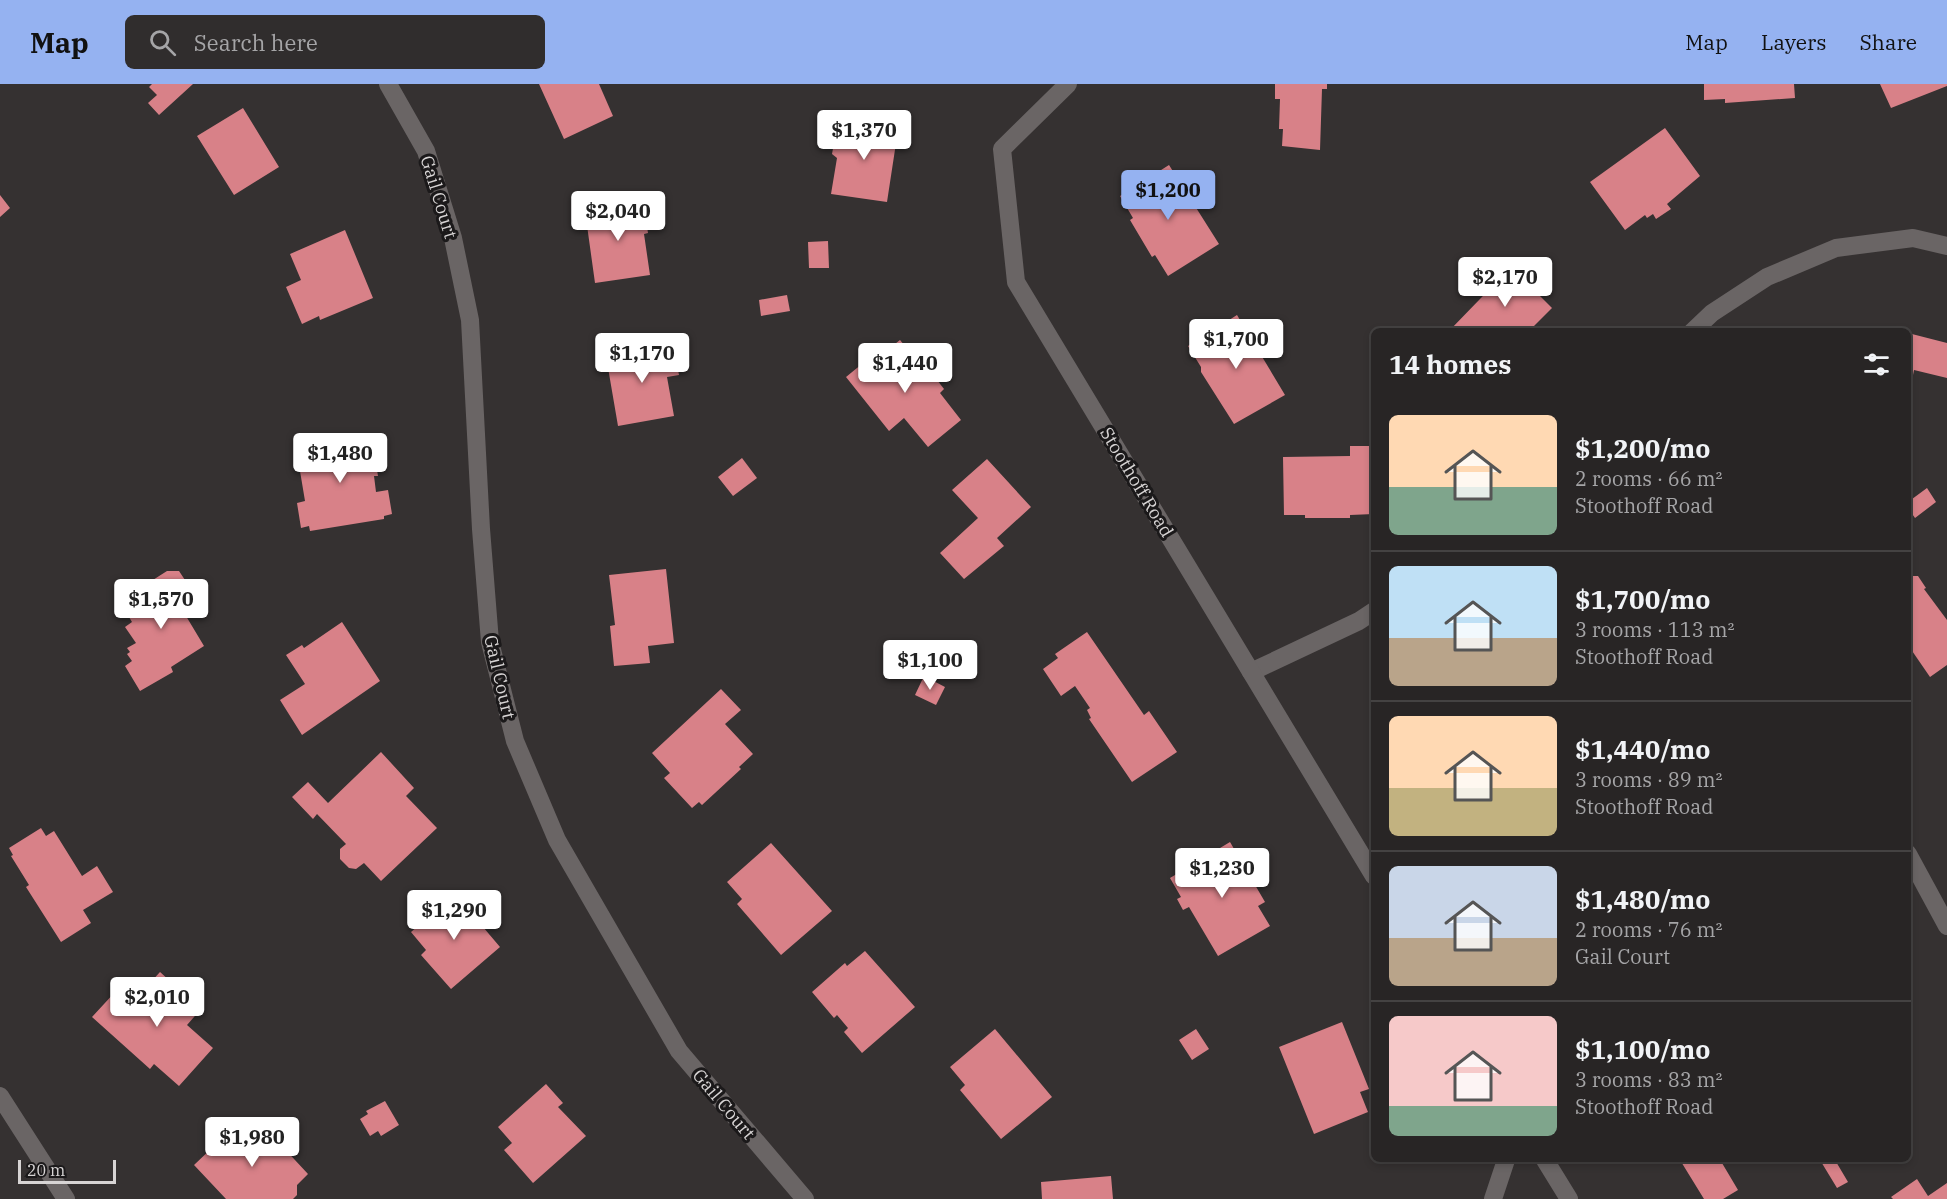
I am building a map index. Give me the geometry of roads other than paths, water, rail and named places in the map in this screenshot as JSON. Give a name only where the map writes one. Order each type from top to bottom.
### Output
[{"type":"street","name":"Gail Court","points":[[388,84],[426,151],[453,238],[470,320],[481,529],[490,642],[515,741],[558,840],[679,1051],[805,1199]]},
{"type":"street","name":"Stoothoff Road","points":[[1068,84],[1002,149],[1016,282],[1371,871]]},
{"type":"street","points":[[1696,328],[1712,313],[1767,277],[1836,248],[1913,238],[1947,246]]},
{"type":"street","points":[[1251,672],[1359,621],[1371,613]]},
{"type":"street","points":[[1911,860],[1947,926]]},
{"type":"street","points":[[0,1096],[66,1199]]},
{"type":"street","points":[[1493,1199],[1505,1162]]},
{"type":"street","points":[[1546,1162],[1569,1199]]}]
